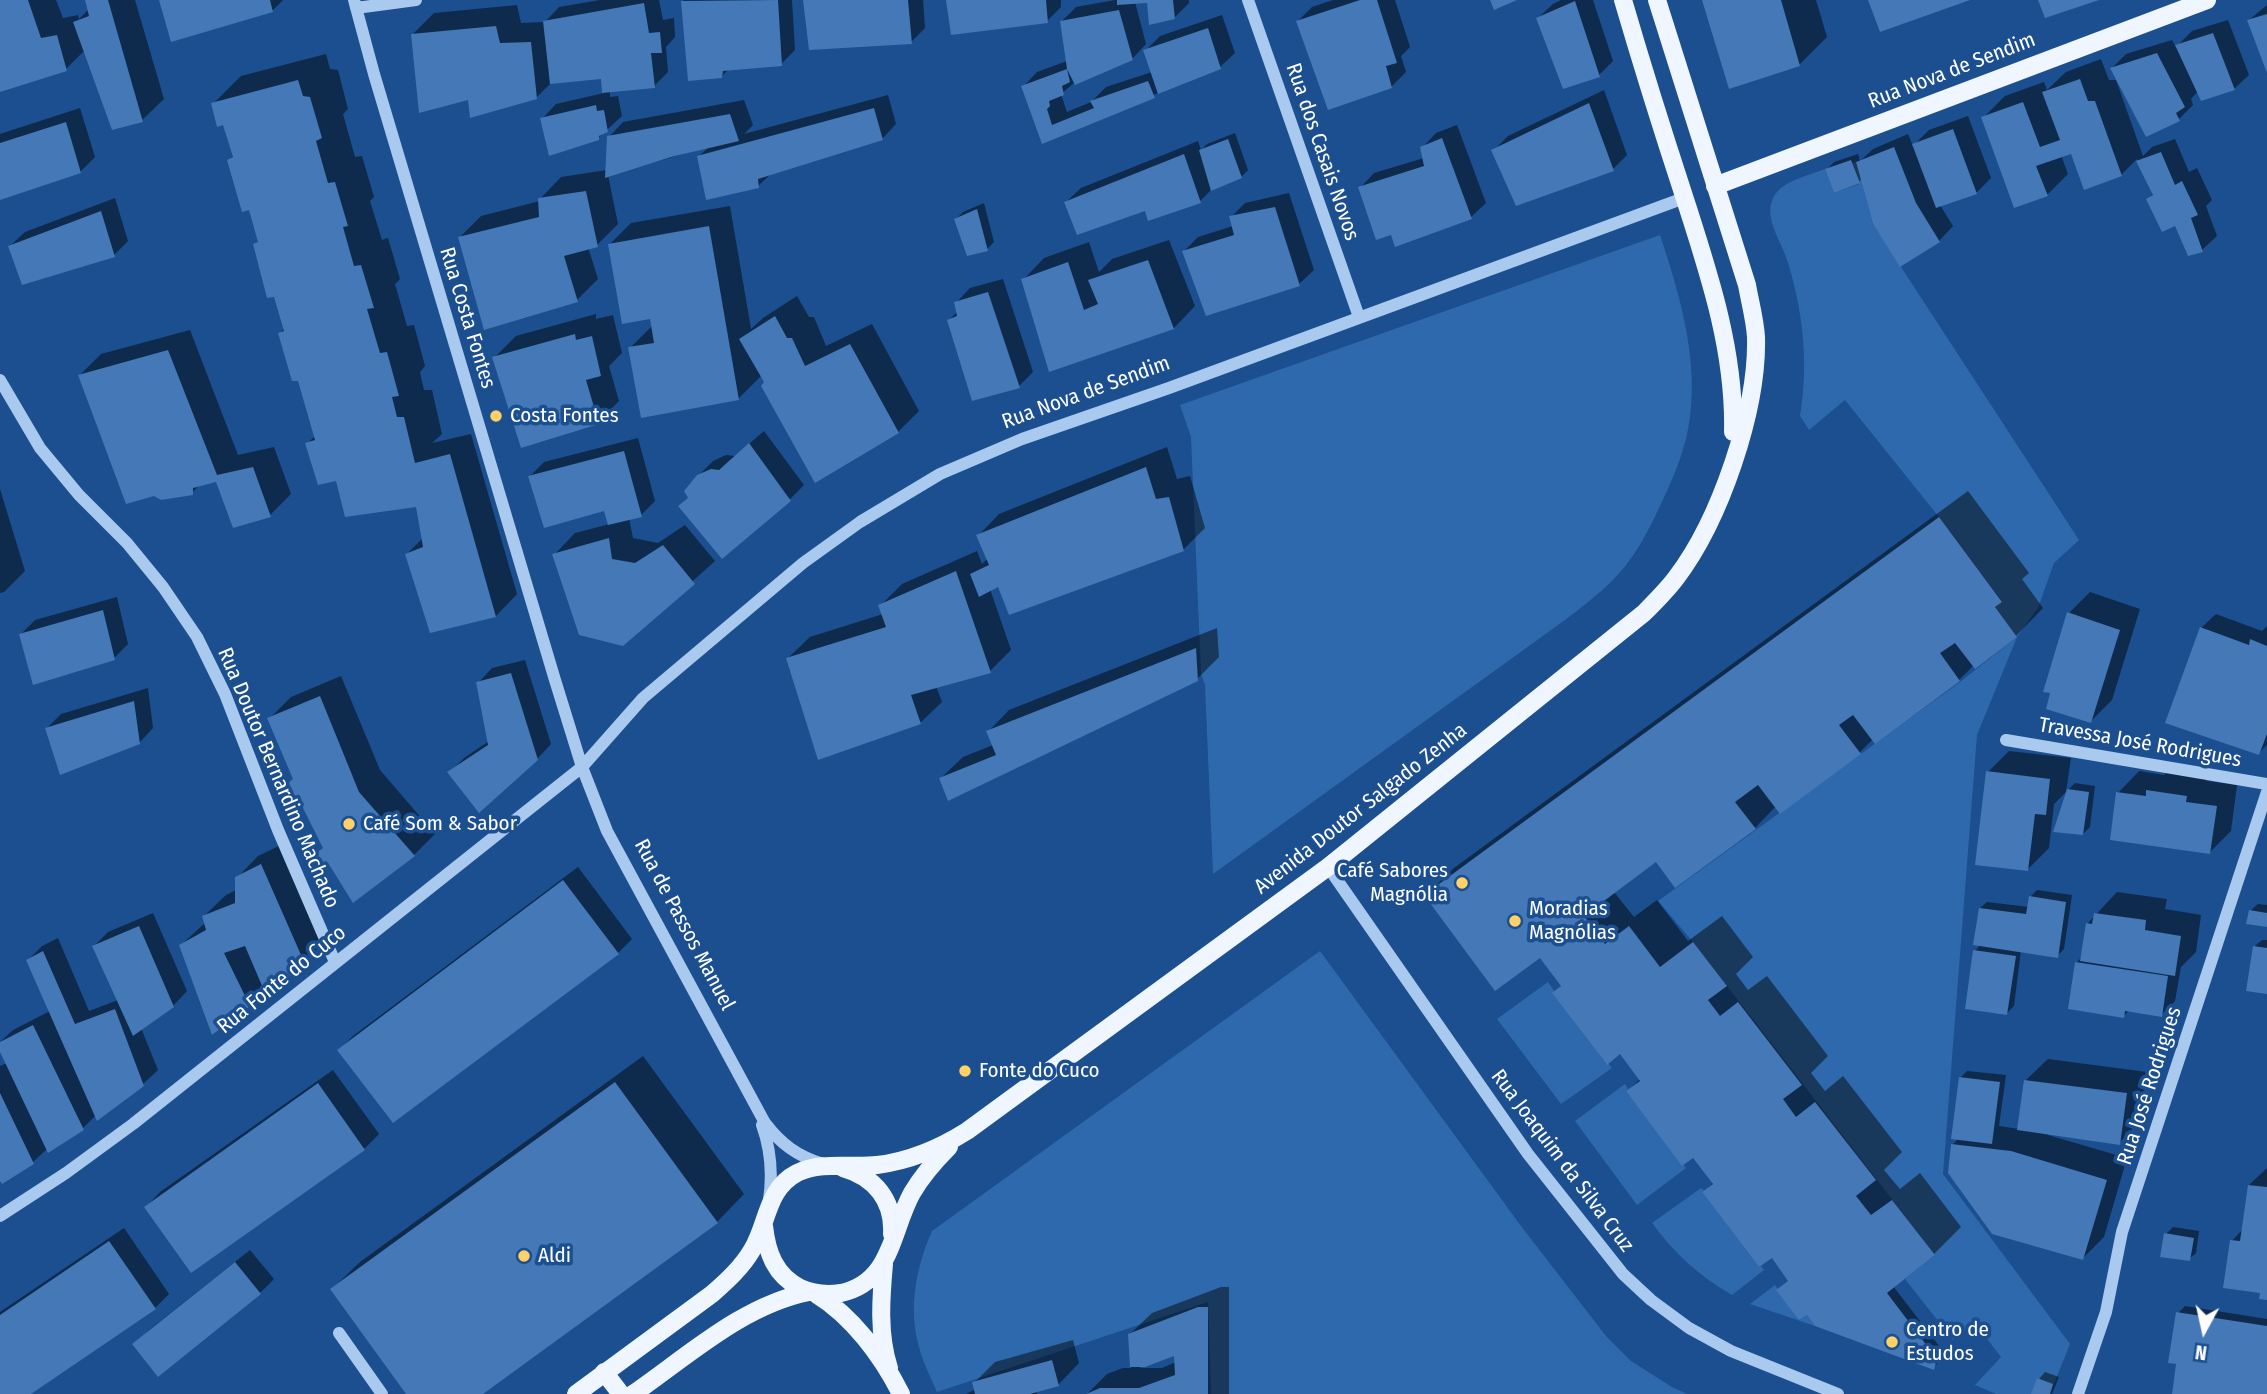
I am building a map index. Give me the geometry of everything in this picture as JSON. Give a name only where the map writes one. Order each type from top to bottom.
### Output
[{"type":"main road","name":"Avenida Doutor Salgado Zenha","points":[[1623,0],[1708,272],[1726,346],[1734,411],[1729,474]]},
{"type":"main road","name":"Avenida Doutor Salgado Zenha","points":[[576,1394],[734,1275],[753,1250],[764,1226],[768,1206],[779,1188],[796,1174],[815,1167],[877,1165],[907,1159],[932,1150],[967,1130],[1328,867],[1652,605],[1688,560],[1706,528],[1729,474],[1752,386],[1755,330],[1747,285],[1657,0]]},
{"type":"main road","name":"Rua Nova de Sendim","points":[[1715,186],[2207,0]]},
{"type":"main road","name":"Avenida Doutor Salgado Zenha","points":[[633,1394],[754,1311],[773,1301],[812,1293],[831,1295],[852,1290],[870,1280],[884,1263],[901,1216],[926,1172],[967,1130]]},
{"type":"main road","name":"Avenida Doutor Salgado Zenha","points":[[832,1166],[857,1172],[875,1184],[887,1201],[893,1222],[892,1243]]},
{"type":"main road","name":"Avenida Doutor Salgado Zenha","points":[[764,1226],[766,1247],[775,1267],[790,1283],[812,1293]]},
{"type":"main road","points":[[884,1263],[882,1328],[884,1354],[892,1378]]},
{"type":"main road","points":[[812,1293],[836,1307],[854,1327],[901,1394]]},
{"type":"main road","points":[[604,1372],[621,1394]]},
{"type":"street","points":[[355,4],[416,0]]},
{"type":"street","name":"Rua dos Casais Novos","points":[[1249,0],[1359,317]]},
{"type":"street","name":"Rua Costa Fontes","points":[[355,4],[373,74],[582,766]]},
{"type":"street","name":"Rua Nova de Sendim","points":[[582,766],[643,698],[793,571],[860,522],[940,474],[1022,439],[1169,388],[1684,198]]},
{"type":"street","name":"Rua Doutor Bernardino Machado","points":[[0,380],[40,448],[79,495],[127,543],[163,587],[197,638],[225,694],[278,830],[335,962]]},
{"type":"street","name":"Travessa José Rodrigues","points":[[2006,740],[2267,784]]},
{"type":"street","name":"Rua Fonte do Cuco","points":[[0,1216],[134,1124],[582,766]]},
{"type":"street","name":"Rua de Passos Manuel","points":[[582,766],[607,831],[753,1102],[777,1139],[791,1151],[832,1166]]},
{"type":"street","name":"Rua José Rodrigues","points":[[2078,1394],[2106,1312],[2122,1232],[2267,792]]},
{"type":"street","name":"Rua Joaquim da Silva Cruz","points":[[1328,867],[1528,1154],[1623,1274],[1651,1300],[1689,1328],[1720,1345],[1838,1394]]},
{"type":"street","name":"Rua de Passos Manuel","points":[[753,1102],[770,1152],[772,1178],[768,1206]]},
{"type":"street","points":[[339,1333],[382,1394]]},
{"type":"shaded area","points":[[1856,162],[1873,224],[2079,540],[2054,563],[2038,608],[2017,637],[1995,607],[2002,601],[1845,400],[1809,430],[1800,416],[1804,376],[1803,336],[1792,276],[1774,229],[1770,208],[1775,194],[1787,184],[1825,169],[1834,193],[1859,184],[1852,163]]},
{"type":"shaded area","points":[[1660,235],[1685,324],[1692,394],[1685,441],[1674,475],[1634,554],[1608,585],[1565,620],[1213,874],[1191,437],[1180,405]]},
{"type":"shaded area","points":[[2017,637],[1977,735],[1943,1174],[2070,1344],[2050,1394],[1996,1394],[1975,1385],[2001,1357],[1975,1323],[1953,1340],[1905,1279],[1935,1255],[1693,942],[1658,901],[1960,682]]},
{"type":"shaded area","points":[[1320,951],[1521,1226],[1606,1336],[1631,1361],[1687,1394],[1211,1394],[1208,1302],[937,1392],[921,1353],[914,1318],[915,1288],[932,1231]]},
{"type":"shaded area","points":[[1548,982],[1555,992],[1553,994],[1606,1064],[1612,1068],[1561,1104],[1497,1019]]},
{"type":"shaded area","points":[[1625,1084],[1628,1089],[1626,1091],[1686,1168],[1637,1205],[1575,1121]]},
{"type":"shaded area","points":[[1701,1188],[1759,1267],[1764,1270],[1732,1295],[1688,1263],[1652,1223]]},
{"type":"shaded area","points":[[1775,1285],[1799,1320],[1807,1315],[1815,1326],[1750,1304]]},
{"type":"building","points":[[0,0],[28,0],[41,38],[57,35],[67,71],[0,92]]},
{"type":"building","points":[[85,0],[108,0],[143,122],[112,130],[73,22],[89,16]]},
{"type":"building","points":[[159,0],[270,0],[273,12],[171,42]]},
{"type":"building","points":[[778,0],[782,66],[723,71],[722,78],[688,81],[681,1]]},
{"type":"building","points":[[803,0],[908,0],[912,44],[809,50]]},
{"type":"building","points":[[946,0],[1046,0],[1048,23],[951,35]]},
{"type":"building","points":[[1117,0],[1173,0],[1175,19],[1149,25],[1147,3],[1117,5]]},
{"type":"building","points":[[1360,0],[1377,0],[1397,63],[1386,66],[1392,88],[1328,110],[1296,21]]},
{"type":"building","points":[[1490,0],[1517,0],[1494,10]]},
{"type":"building","points":[[1702,0],[1781,0],[1800,66],[1729,89]]},
{"type":"building","points":[[1868,0],[1970,0],[1880,32]]},
{"type":"building","points":[[2038,0],[2099,0],[2045,18]]},
{"type":"building","points":[[1575,1],[1600,77],[1563,89],[1536,18]]},
{"type":"building","points":[[644,3],[649,33],[660,32],[662,53],[651,53],[655,88],[602,93],[601,79],[550,84],[543,21]]},
{"type":"building","points":[[1119,10],[1133,60],[1075,85],[1067,69],[1060,21]]},
{"type":"building","points":[[2267,14],[2267,73],[2247,20]]},
{"type":"building","points":[[496,26],[500,43],[531,42],[537,99],[470,118],[468,100],[419,113],[411,34]]},
{"type":"building","points":[[1208,28],[1221,69],[1158,94],[1143,50]]},
{"type":"building","points":[[2213,33],[2235,90],[2201,101],[2175,45]]},
{"type":"building","points":[[2157,53],[2185,107],[2176,113],[2180,121],[2146,137],[2110,68]]},
{"type":"building","points":[[1067,69],[1070,82],[1062,86],[1064,95],[1049,101],[1050,106],[1047,109],[1052,125],[1094,108],[1090,101],[1148,81],[1155,98],[1042,144],[1021,86]]},
{"type":"building","points":[[2080,79],[2088,101],[2095,101],[2122,176],[2084,190],[2071,154],[2036,166],[2048,196],[2014,208],[1981,117],[2023,102],[2040,147],[2060,140],[2042,92]]},
{"type":"building","points":[[298,80],[303,96],[310,97],[322,138],[316,141],[328,183],[335,182],[348,226],[343,227],[354,266],[361,265],[374,308],[367,309],[380,353],[387,352],[399,396],[392,397],[397,417],[404,417],[415,463],[450,454],[496,617],[430,633],[405,554],[423,547],[416,507],[345,517],[336,481],[318,485],[305,443],[315,440],[298,381],[292,381],[278,333],[284,331],[274,297],[267,298],[253,244],[258,242],[249,210],[242,212],[227,160],[233,157],[223,125],[217,127],[211,103]]},
{"type":"building","points":[[1589,103],[1614,171],[1516,206],[1491,150]]},
{"type":"building","points":[[596,105],[597,111],[604,110],[608,132],[599,136],[599,140],[549,156],[540,118]]},
{"type":"building","points":[[874,108],[883,140],[758,179],[759,188],[706,200],[697,156]]},
{"type":"building","points":[[730,114],[739,141],[671,157],[605,178],[607,136]]},
{"type":"building","points":[[66,122],[81,173],[0,200],[0,143]]},
{"type":"building","points":[[1953,129],[1977,194],[1936,208],[1912,144]]},
{"type":"building","points":[[1442,138],[1472,219],[1395,247],[1391,235],[1376,240],[1358,187],[1424,166],[1420,147]]},
{"type":"building","points":[[1228,139],[1242,178],[1211,191],[1199,150]]},
{"type":"building","points":[[1894,147],[1916,203],[1940,242],[1900,267],[1873,224],[1856,162]]},
{"type":"building","points":[[2161,152],[2175,185],[2182,181],[2198,215],[2191,218],[2203,252],[2188,256],[2175,226],[2162,232],[2146,199],[2153,195],[2136,161]]},
{"type":"building","points":[[1184,154],[1201,203],[1148,221],[1145,211],[1077,235],[1064,202]]},
{"type":"building","points":[[1851,160],[1860,183],[1834,193],[1825,169]]},
{"type":"building","points":[[586,191],[598,247],[564,256],[578,302],[484,330],[458,237],[539,217],[538,198]]},
{"type":"building","points":[[1275,207],[1300,286],[1206,316],[1182,251],[1234,235],[1229,216]]},
{"type":"building","points":[[977,209],[988,251],[967,256],[954,219]]},
{"type":"building","points":[[101,211],[115,257],[22,285],[8,246]]},
{"type":"building","points":[[709,226],[739,400],[641,418],[628,347],[654,343],[650,319],[622,324],[608,244]]},
{"type":"building","points":[[1148,260],[1174,329],[1049,372],[1021,279],[1068,262],[1084,310],[1098,304],[1088,280]]},
{"type":"building","points":[[988,292],[1020,388],[972,401],[947,320],[957,316],[954,302]]},
{"type":"building","points":[[775,316],[787,338],[792,338],[805,366],[850,344],[899,433],[815,483],[761,386],[764,382],[739,339]]},
{"type":"building","points":[[575,334],[576,340],[592,336],[601,376],[586,380],[599,424],[521,448],[492,357]]},
{"type":"building","points":[[168,350],[217,475],[253,467],[271,517],[233,528],[216,482],[193,488],[193,495],[161,500],[154,496],[126,504],[78,375]]},
{"type":"building","points":[[749,443],[791,501],[722,559],[678,506],[688,498],[684,491],[697,475],[711,469],[719,470]]},
{"type":"building","points":[[624,451],[642,517],[608,525],[604,511],[544,528],[528,476]]},
{"type":"building","points":[[1146,467],[1156,499],[1169,497],[1184,551],[1009,615],[998,587],[979,597],[970,574],[989,565],[976,535]]},
{"type":"building","name":"Moradias Magnólias","points":[[1939,517],[2002,602],[1995,607],[2017,637],[1975,669],[1955,643],[1940,653],[1960,681],[1875,744],[1853,715],[1839,725],[1861,754],[1780,814],[1758,785],[1735,802],[1756,829],[1675,888],[1656,862],[1584,916],[1605,944],[1629,926],[1660,967],[1693,942],[1727,986],[1708,1000],[1720,1016],[1738,1002],[1802,1085],[1783,1099],[1796,1117],[1815,1102],[1876,1180],[1856,1196],[1871,1215],[1892,1200],[1935,1255],[1887,1293],[1937,1359],[1934,1370],[1815,1326],[1807,1315],[1799,1320],[1776,1290],[1788,1281],[1772,1258],[1759,1267],[1702,1192],[1713,1184],[1693,1158],[1682,1166],[1626,1091],[1640,1081],[1620,1054],[1607,1065],[1552,993],[1561,986],[1540,958],[1495,991],[1424,895]]},
{"type":"building","points":[[609,538],[612,559],[635,563],[663,545],[695,584],[623,646],[579,635],[552,554]]},
{"type":"building","points":[[956,571],[991,673],[911,695],[921,724],[818,760],[786,658],[886,627],[878,605]]},
{"type":"building","points":[[103,610],[115,660],[33,685],[19,634]]},
{"type":"building","points":[[2067,612],[2120,630],[2091,723],[2046,709],[2050,693],[2043,692]]},
{"type":"building","points":[[2200,627],[2249,645],[2250,639],[2267,646],[2267,734],[2259,755],[2165,723]]},
{"type":"building","points":[[1196,648],[1198,681],[948,801],[939,778],[996,755],[986,731]]},
{"type":"building","points":[[511,673],[538,760],[479,813],[447,772],[488,745],[476,682]]},
{"type":"building","name":"Café Som & Sabor","points":[[320,696],[359,792],[415,856],[353,903],[330,866],[324,870],[316,853],[323,848],[297,796],[291,799],[287,784],[293,779],[267,718]]},
{"type":"building","points":[[134,701],[140,744],[60,775],[45,728]]},
{"type":"building","points":[[1986,771],[2050,779],[2046,815],[2035,814],[2028,871],[1975,865]]},
{"type":"building","points":[[2067,789],[2089,792],[2083,835],[2053,832]]},
{"type":"building","points":[[2146,790],[2187,796],[2186,802],[2217,806],[2210,854],[2110,840],[2116,792],[2146,796]]},
{"type":"building","points":[[261,864],[305,964],[266,995],[245,946],[224,953],[250,1006],[212,1035],[179,945],[206,930],[202,916],[235,903],[235,877]]},
{"type":"building","points":[[563,880],[619,954],[393,1123],[337,1050]]},
{"type":"building","points":[[2029,896],[2066,902],[2058,958],[1973,945],[1979,908],[2026,914]]},
{"type":"building","points":[[2249,910],[2267,913],[2267,927],[2246,924]]},
{"type":"building","points":[[2094,913],[2146,920],[2145,930],[2181,936],[2175,976],[2080,961],[2086,923],[2092,924]]},
{"type":"building","points":[[139,926],[174,1007],[133,1036],[92,946]]},
{"type":"building","points":[[2253,946],[2267,948],[2267,994],[2246,991]]},
{"type":"building","points":[[1973,950],[2016,956],[2007,1015],[1965,1009]]},
{"type":"building","points":[[43,951],[75,1024],[115,1009],[144,1086],[97,1121],[26,960]]},
{"type":"building","points":[[2075,962],[2168,976],[2162,1017],[2125,1011],[2124,1018],[2068,1009]]},
{"type":"building","points":[[33,1025],[84,1130],[48,1153],[0,1052],[0,1042]]},
{"type":"building","points":[[1959,1077],[2000,1082],[1992,1144],[1951,1139]]},
{"type":"building","points":[[2024,1080],[2127,1093],[2120,1145],[2017,1130]]},
{"type":"building","name":"Aldi","points":[[615,1082],[718,1223],[483,1394],[406,1394],[330,1289]]},
{"type":"building","points":[[318,1083],[365,1150],[191,1273],[144,1207]]},
{"type":"building","points":[[0,1093],[34,1164],[2,1184],[0,1181]]},
{"type":"building","points":[[1951,1144],[2011,1151],[2107,1180],[2083,1260],[1992,1234],[1948,1173]]},
{"type":"building","points":[[2248,1185],[2267,1187],[2267,1300],[2259,1299],[2260,1293],[2223,1288],[2230,1240],[2240,1241]]},
{"type":"building","points":[[2164,1233],[2194,1238],[2190,1261],[2160,1257]]},
{"type":"building","points":[[109,1241],[156,1309],[31,1394],[0,1394],[0,1315]]},
{"type":"building","points":[[235,1262],[261,1294],[158,1377],[132,1344]]},
{"type":"building","points":[[1198,1307],[1208,1307],[1208,1394],[1086,1394],[1100,1388],[1139,1388],[1175,1375],[1174,1356],[1145,1367],[1130,1367],[1128,1334]]},
{"type":"building","points":[[2176,1312],[2267,1326],[2267,1394],[2172,1394],[2176,1364],[2168,1363]]},
{"type":"building","points":[[1052,1360],[1059,1386],[1030,1394],[975,1394],[972,1382]]},
{"type":"building","points":[[2037,1378],[2053,1384],[2050,1394],[2031,1394]]},
{"type":"place","name":"Costa Fontes","points":[[496,416]]},
{"type":"place","name":"Café Som & Sabor","points":[[349,824]]},
{"type":"place","name":"Café Sabores Magnólia","points":[[1462,883]]},
{"type":"place","name":"Moradias Magnólias","points":[[1515,921]]},
{"type":"place","name":"Fonte do Cuco","points":[[965,1071]]},
{"type":"place","name":"Aldi","points":[[524,1256]]},
{"type":"place","name":"Centro de Estudos","points":[[1892,1342]]}]
